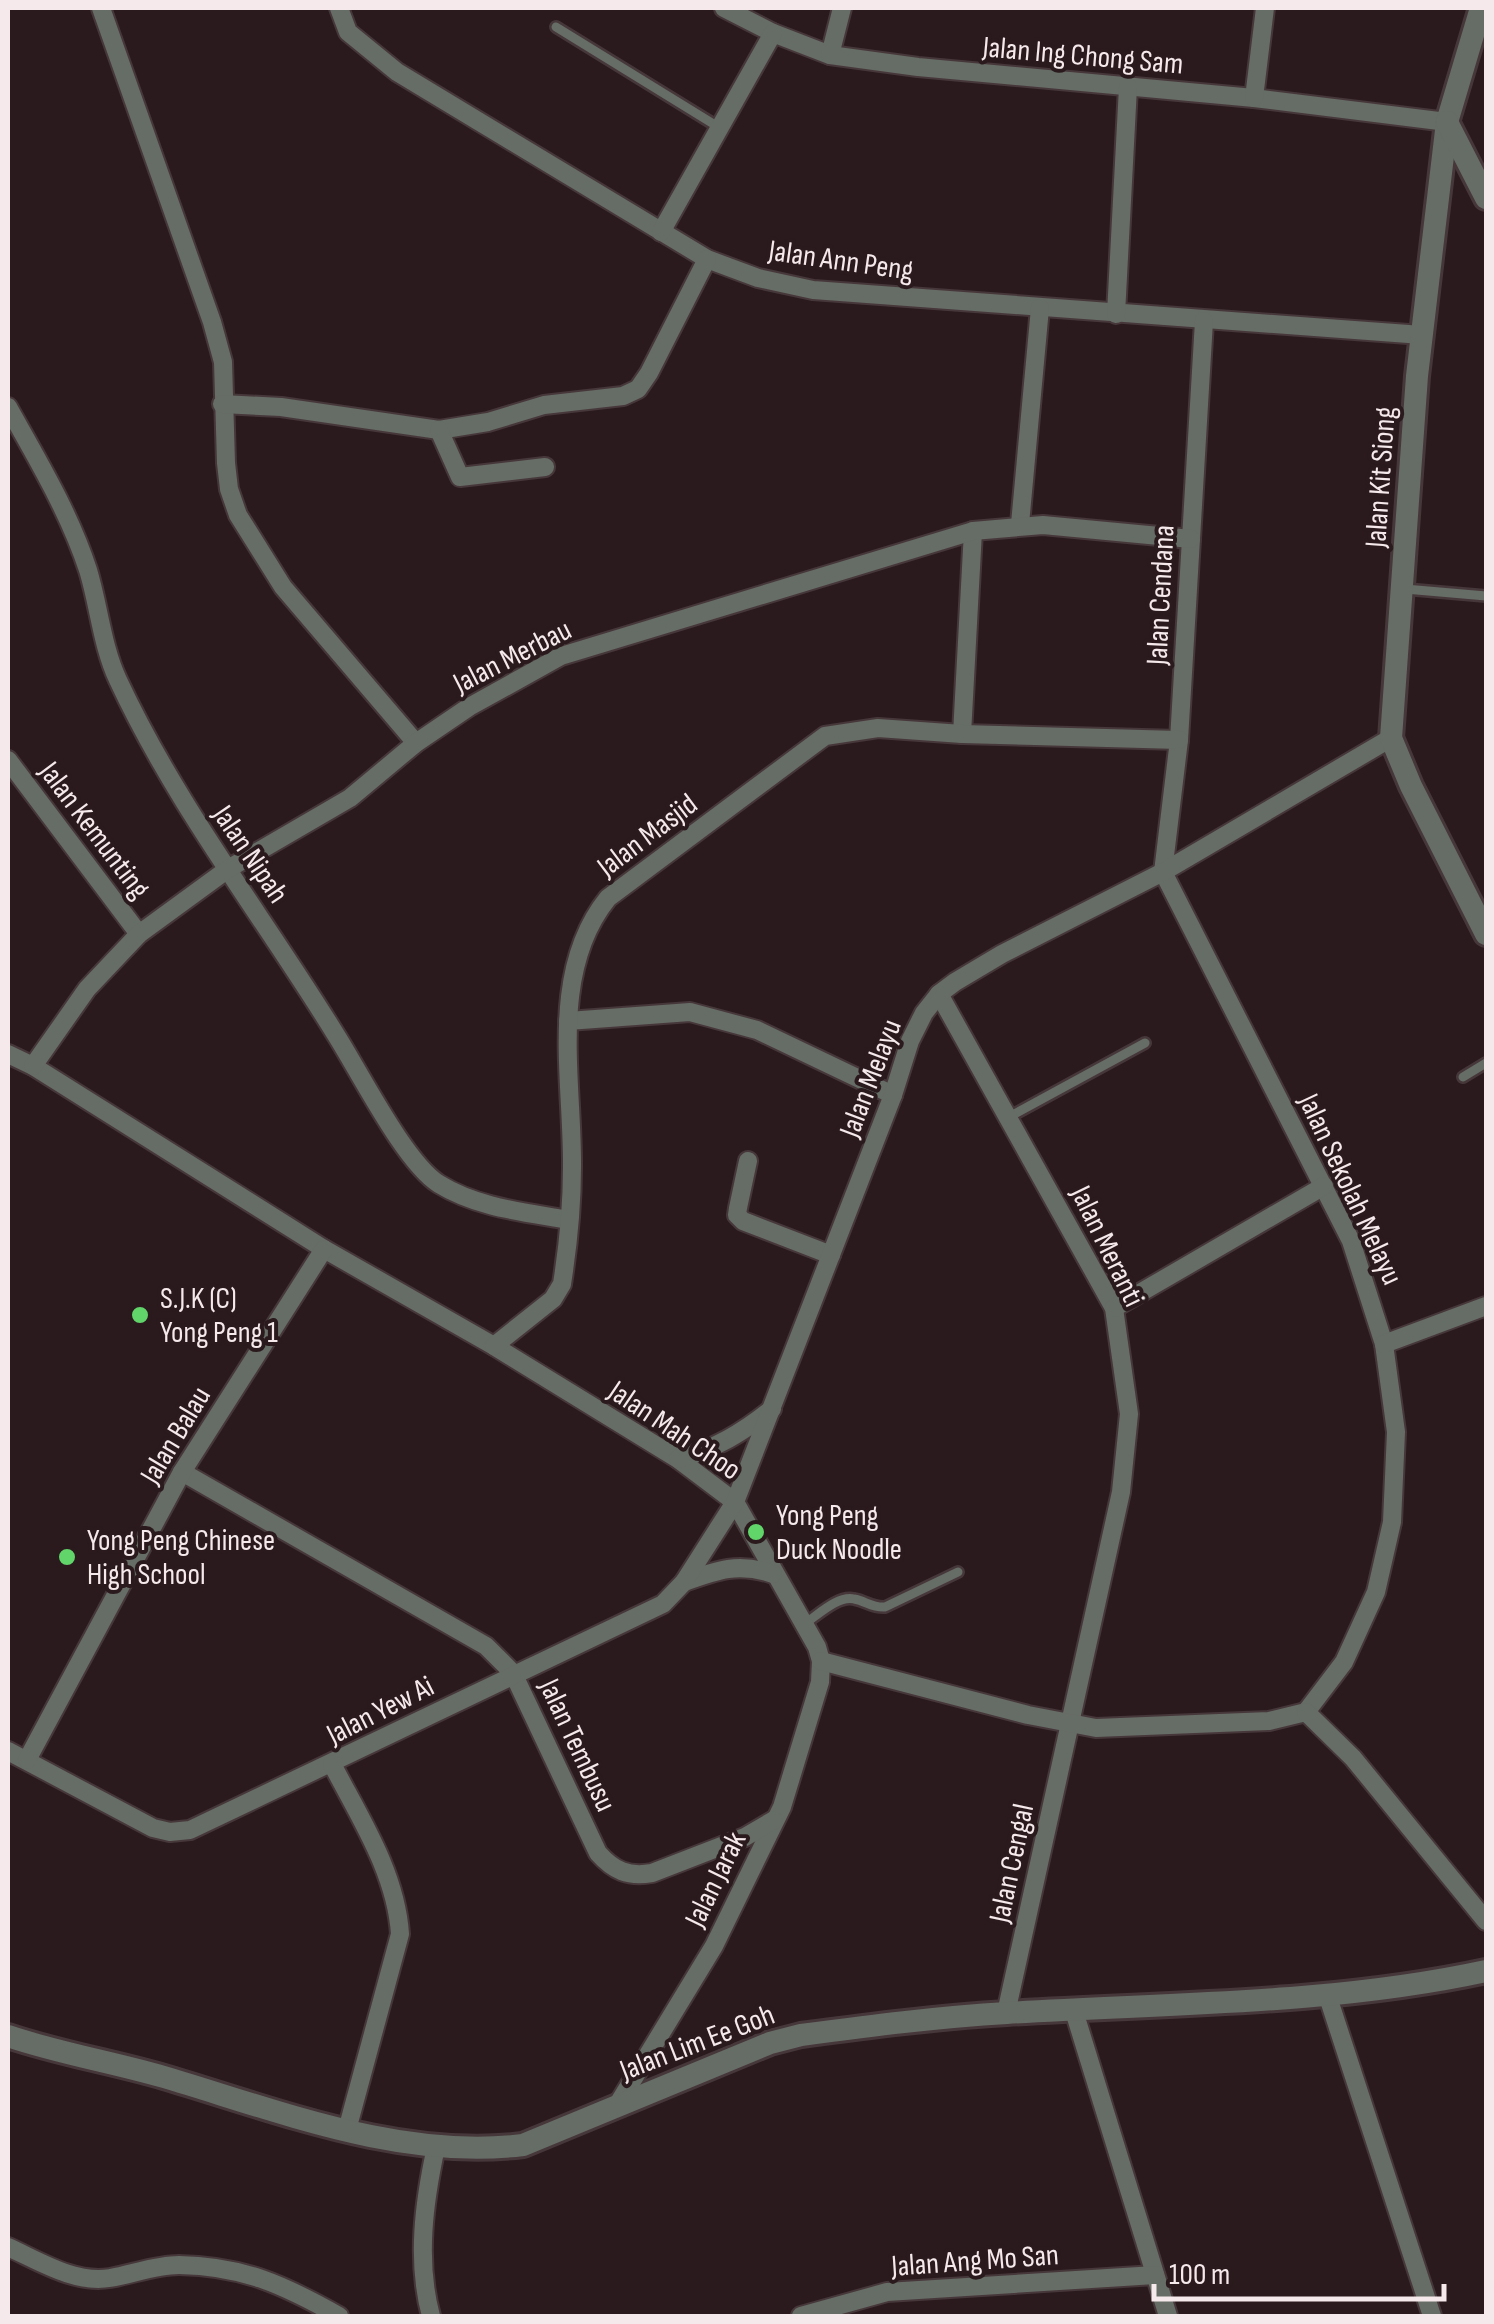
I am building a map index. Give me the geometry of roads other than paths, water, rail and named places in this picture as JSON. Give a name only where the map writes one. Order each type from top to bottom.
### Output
[{"type":"street","points":[[102,8],[223,362],[222,404],[230,489],[238,515],[284,587],[416,743]]},
{"type":"street","name":"Jalan Ann Peng","points":[[340,8],[348,32],[387,65],[707,259],[758,278],[813,290],[1422,334]]},
{"type":"street","name":"Jalan Ing Chong Sam","points":[[724,8],[830,55],[1448,122]]},
{"type":"street","points":[[830,55],[842,8]]},
{"type":"street","points":[[1254,98],[1265,8]]},
{"type":"street","name":"Jalan Kit Siong","points":[[1482,8],[1476,52],[1448,122],[1422,334],[1391,738],[1410,786],[1486,934]]},
{"type":"street","points":[[660,232],[774,33]]},
{"type":"street","points":[[1116,314],[1128,87]]},
{"type":"street","points":[[1448,122],[1486,198]]},
{"type":"street","points":[[222,404],[280,407],[439,430],[488,422],[544,405],[623,396],[638,389],[707,259]]},
{"type":"street","points":[[1020,524],[1040,308]]},
{"type":"street","name":"Jalan Cendana","points":[[1164,872],[1179,740],[1204,320]]},
{"type":"street","name":"Jalan Nipah","points":[[8,407],[52,486],[87,569],[115,674],[174,789],[302,980],[407,1149],[436,1182],[474,1201],[570,1220]]},
{"type":"street","points":[[439,430],[460,477],[545,466]]},
{"type":"street","name":"Jalan Merbau","points":[[33,1066],[87,989],[140,934],[228,869],[350,798],[416,743],[470,707],[561,656],[973,531],[1020,524],[1191,539]]},
{"type":"street","points":[[962,734],[973,531]]},
{"type":"street","name":"Jalan Masjid","points":[[494,1346],[553,1299],[562,1284],[572,1170],[568,1021],[576,965],[584,940],[593,917],[608,898],[826,736],[878,728],[1179,740]]},
{"type":"street","name":"Jalan Melayu","points":[[735,1502],[893,1096],[910,1040],[938,994],[1002,954],[1164,872],[1391,738]]},
{"type":"street","name":"Jalan Kemunting","points":[[8,760],[140,934]]},
{"type":"street","name":"Jalan Sekolah Melayu","points":[[1164,872],[1351,1240],[1384,1344],[1396,1432],[1392,1522],[1385,1560],[1361,1630],[1332,1680],[1306,1712]]},
{"type":"street","name":"Jalan Meranti","points":[[938,994],[1114,1308],[1129,1414],[1127,1453],[1070,1725]]},
{"type":"street","points":[[568,1021],[690,1012],[757,1030],[893,1096]]},
{"type":"street","name":"Jalan Mah Choo","points":[[8,1054],[324,1249],[494,1346],[678,1459],[735,1502],[822,1661]]},
{"type":"street","points":[[748,1161],[737,1214],[742,1221],[831,1256]]},
{"type":"street","points":[[1114,1308],[1324,1186]]},
{"type":"street","name":"Jalan Balau","points":[[27,1760],[182,1472],[324,1249]]},
{"type":"street","points":[[1384,1344],[1486,1306]]},
{"type":"street","points":[[678,1459],[720,1445],[772,1409]]},
{"type":"street","name":"Jalan Tembusu","points":[[182,1472],[486,1646],[513,1673],[598,1852],[609,1866],[636,1876],[652,1872],[745,1838],[775,1820]]},
{"type":"street","name":"Jalan Yew Ai","points":[[8,1751],[153,1828],[170,1832],[190,1830],[663,1604],[684,1582],[735,1502]]},
{"type":"street","points":[[684,1582],[735,1566],[751,1566],[773,1574]]},
{"type":"street","points":[[822,1661],[1070,1725],[1096,1728],[1269,1720],[1306,1712],[1352,1758],[1486,1921]]},
{"type":"street","name":"Jalan Jarak","points":[[618,2104],[714,1946],[782,1807],[820,1682],[822,1661]]},
{"type":"street","name":"Jalan Cengal","points":[[1006,2013],[1070,1725]]},
{"type":"street","points":[[332,1764],[383,1864],[398,1907],[400,1934],[347,2130]]},
{"type":"street","name":"Jalan Lim Ee Goh","points":[[8,2036],[347,2130],[436,2147],[486,2150],[523,2145],[770,2043],[801,2035],[1006,2013],[1326,1994],[1400,1986],[1486,1970]]},
{"type":"street","points":[[1326,1994],[1432,2316]]},
{"type":"street","points":[[1074,2011],[1168,2316]]},
{"type":"street","points":[[432,2316],[422,2265],[426,2191],[436,2147]]},
{"type":"street","points":[[8,2247],[80,2278],[96,2280],[173,2265],[244,2272],[282,2284],[339,2316]]},
{"type":"street","name":"Jalan Ang Mo San","points":[[800,2316],[887,2292],[1156,2275]]},
{"type":"lane","points":[[556,27],[720,128]]},
{"type":"lane","points":[[1403,588],[1486,596]]},
{"type":"lane","points":[[1009,1116],[1145,1043]]},
{"type":"lane","points":[[1463,1078],[1486,1063]]},
{"type":"lane","points":[[804,1624],[842,1599],[885,1607],[958,1572]]},
{"type":"place","name":"S.J.K (C) Yong Peng 1","points":[[140,1315]]},
{"type":"place","name":"Yong Peng Duck Noodle","points":[[756,1532]]},
{"type":"place","name":"Yong Peng Chinese High School","points":[[67,1557]]}]
